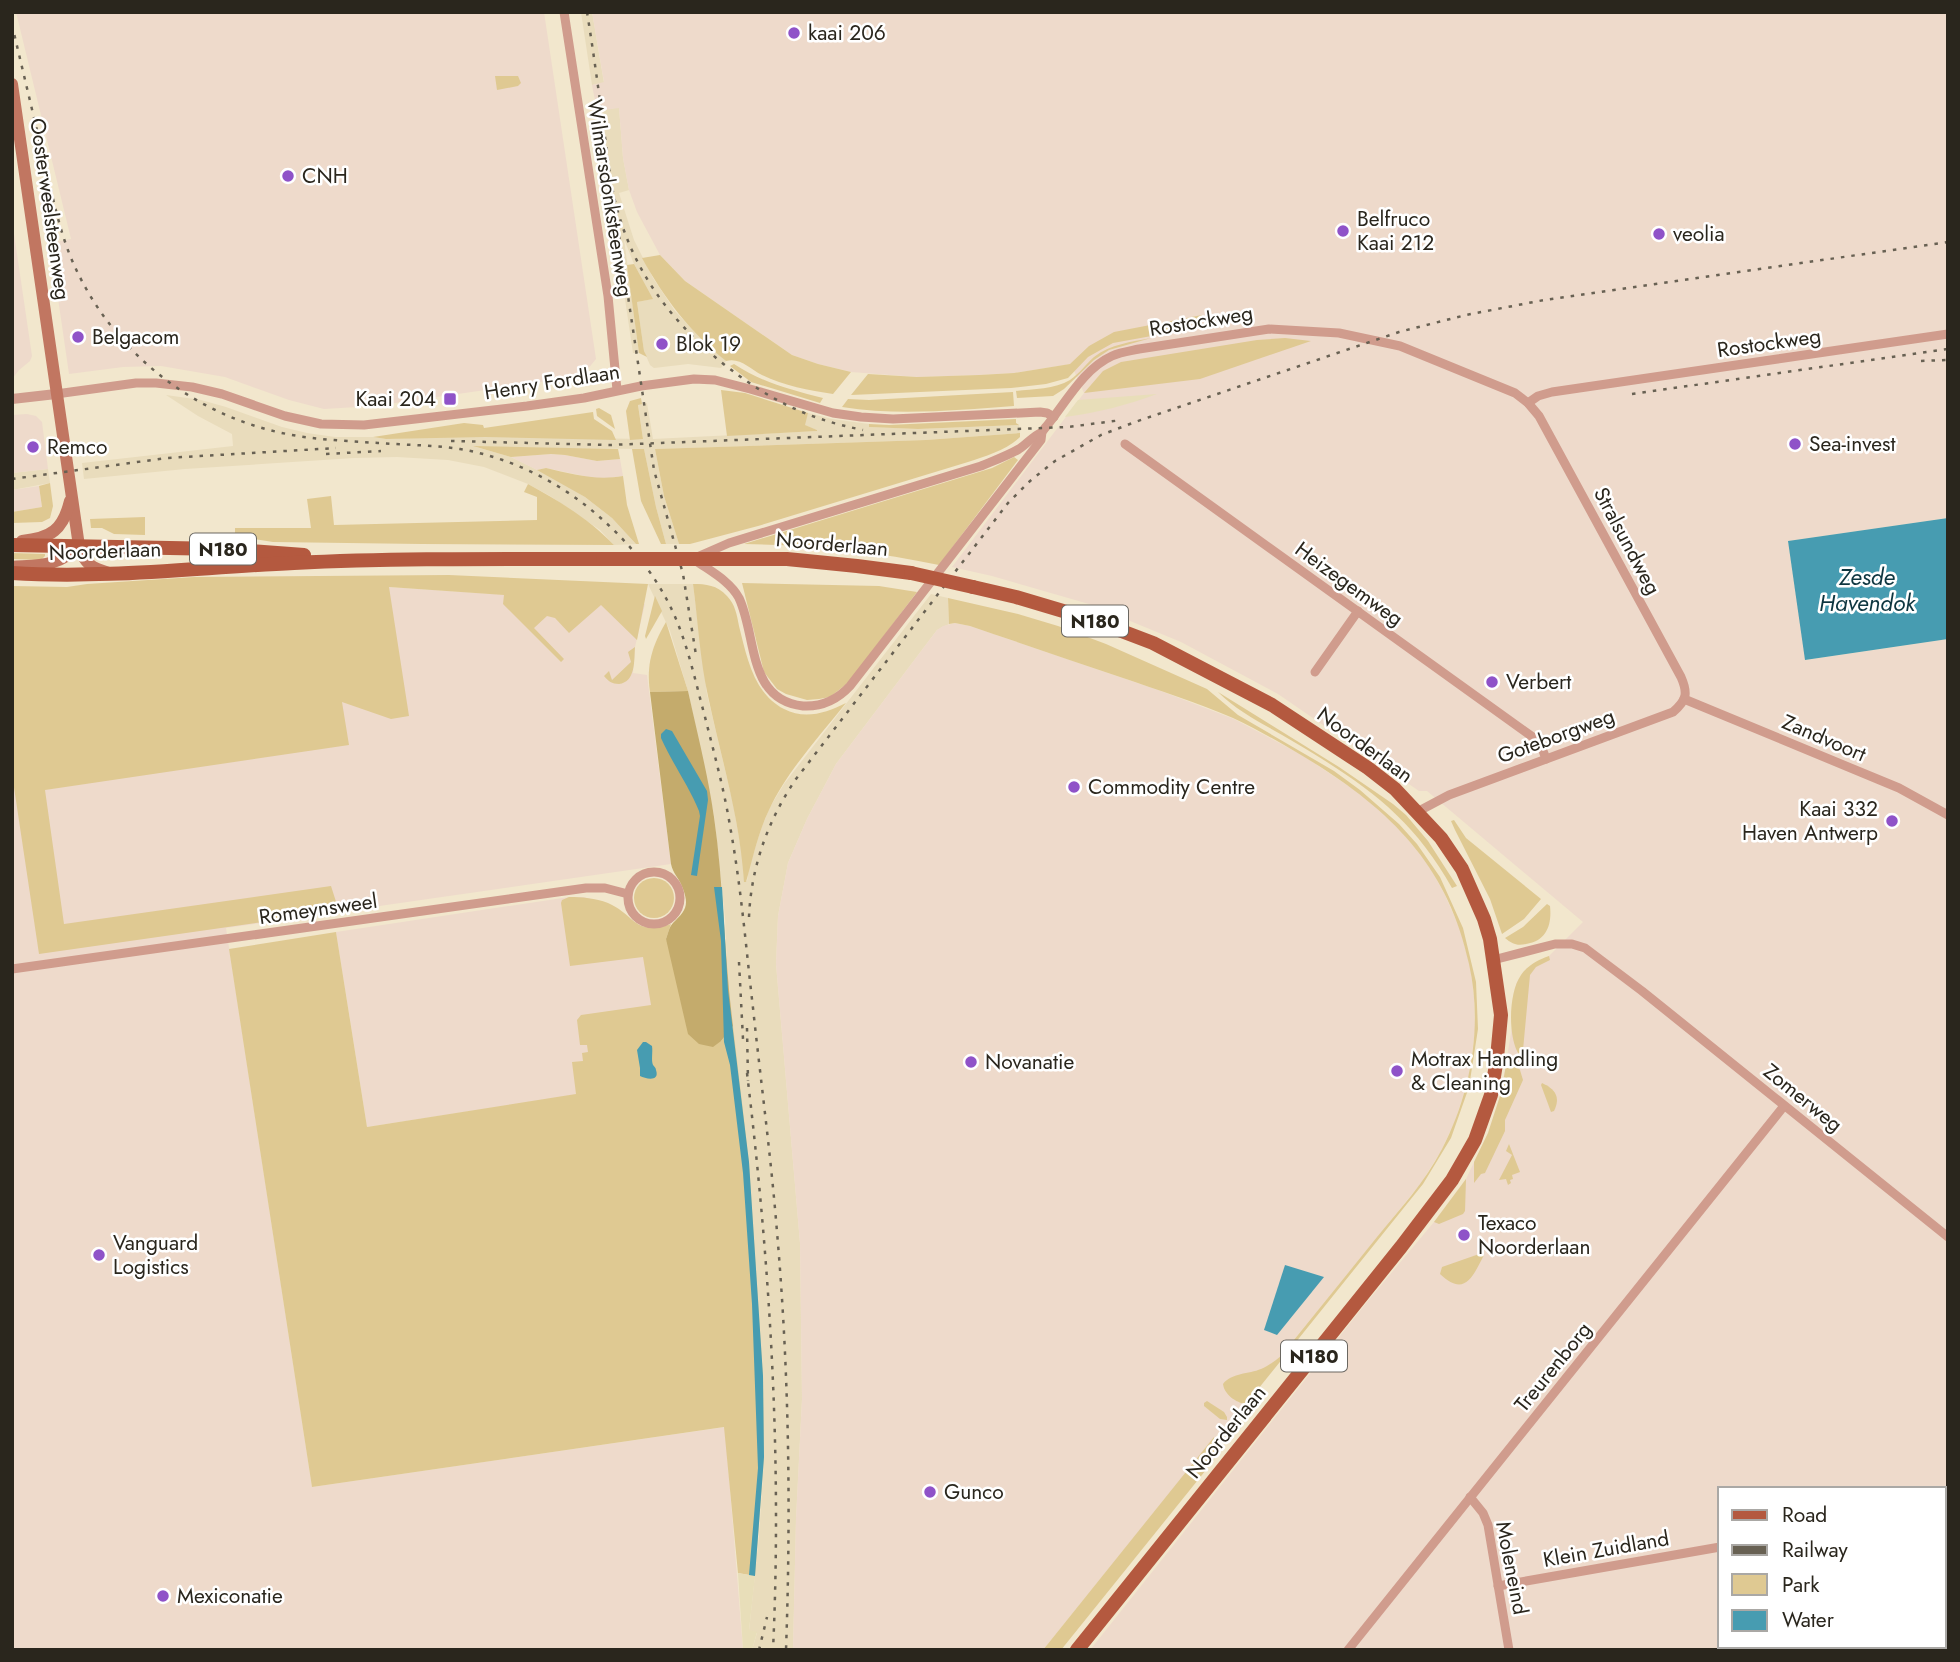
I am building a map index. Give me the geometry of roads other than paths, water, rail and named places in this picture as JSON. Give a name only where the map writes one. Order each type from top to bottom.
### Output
[{"type":"main road","name":"Oosterweelsteenweg","points":[[12,83],[79,546]]},
{"type":"main road","points":[[12,543],[34,540],[54,533],[64,521],[71,498]]},
{"type":"main road","name":"Noorderlaan","points":[[12,543],[222,549],[368,559]]},
{"type":"main road","points":[[79,546],[83,558],[90,565],[109,573]]},
{"type":"main road","name":"Noorderlaan","points":[[12,567],[48,564],[69,556],[79,546]]},
{"type":"main road","name":"Noorderlaan","points":[[12,573],[63,575],[368,559],[787,559],[911,573],[1016,597],[1090,619],[1153,643],[1272,705],[1368,768],[1418,812],[1441,838],[1469,883],[1490,939],[1501,1015],[1491,1095],[1475,1140],[1452,1180],[1394,1256],[1077,1650]]},
{"type":"street","name":"Wilmarsdonksteenweg","points":[[564,12],[608,296],[617,390]]},
{"type":"street","name":"Rostockweg","points":[[693,559],[725,581],[740,600],[756,663],[763,680],[774,694],[785,702],[813,706],[829,702],[850,686],[1041,440],[1042,432],[1089,373],[1111,356],[1120,353],[1269,329],[1339,333],[1390,343],[1500,386],[1528,403],[1538,396],[1552,392],[1948,334]]},
{"type":"street","name":"Henry Fordlaan","points":[[56,394],[136,383],[156,383],[222,394],[285,416],[321,424],[364,425],[527,406],[694,379],[715,380],[833,413],[862,417],[892,419],[1040,412],[1054,417]]},
{"type":"street","points":[[12,399],[56,394]]},
{"type":"street","name":"Stralsundweg","points":[[1528,403],[1548,430],[1681,677],[1686,689],[1684,699]]},
{"type":"street","name":"Noorderlaan","points":[[693,559],[729,543],[981,466],[1012,453],[1028,443],[1034,435],[1042,432]]},
{"type":"street","name":"Heizegemweg","points":[[1125,444],[1534,738],[1546,759]]},
{"type":"street","points":[[1315,672],[1357,611]]},
{"type":"street","name":"Goteborgweg","points":[[1418,812],[1449,795],[1672,712],[1684,699]]},
{"type":"street","name":"Zandvoort","points":[[1684,699],[1899,788],[1948,815]]},
{"type":"street","points":[[650,872],[658,872],[673,880],[678,888],[679,905],[669,919],[653,924],[636,918],[628,902],[628,894],[635,879],[650,872]]},
{"type":"street","name":"Romeynsweel","points":[[12,968],[575,890],[605,888],[628,894]]},
{"type":"street","name":"Zomerweg","points":[[1493,960],[1555,944],[1572,944],[1585,948],[1948,1237]]},
{"type":"street","name":"Treurenborg","points":[[1348,1650],[1784,1106]]},
{"type":"street","name":"Moleneind","points":[[1470,1497],[1483,1513],[1488,1525],[1509,1650]]},
{"type":"street","name":"Klein Zuidland","points":[[1498,1586],[1718,1546]]},
{"type":"water","name":"Zesde Havendok","points":[[1948,518],[1948,639],[1805,660],[1788,541]]},
{"type":"water","points":[[666,729],[672,731],[707,791],[697,876],[691,875],[699,811],[661,738]]},
{"type":"water","points":[[714,887],[722,887],[728,990],[749,1162],[763,1376],[764,1457],[755,1576],[749,1575],[758,1468],[752,1304],[743,1173],[730,1065],[724,1042],[721,941]]},
{"type":"water","points":[[643,1042],[652,1046],[652,1063],[657,1074],[654,1078],[640,1076],[637,1050]]},
{"type":"water","points":[[1285,1265],[1324,1277],[1277,1335],[1264,1330]]},
{"type":"railway","points":[[587,12],[615,201],[631,249],[654,290],[684,328],[721,362],[755,387],[805,413],[863,430]]},
{"type":"railway","points":[[12,25],[69,253],[85,287],[105,318],[128,346],[155,371],[185,393],[217,411],[251,425],[310,438],[460,449],[518,466],[555,484],[604,521],[626,542],[645,566],[670,605],[692,667],[728,812],[769,1148],[781,1284],[786,1388],[789,1493],[786,1650]]},
{"type":"railway","points":[[619,236],[654,470],[683,574],[696,655]]},
{"type":"railway","points":[[749,917],[757,862],[769,827],[796,779],[1008,503],[1055,461],[1101,435],[1399,332],[1466,315],[1544,300],[1948,242]]},
{"type":"railway","points":[[1632,394],[1948,349]]},
{"type":"railway","points":[[1921,361],[1948,360]]},
{"type":"railway","points":[[451,441],[609,445],[1068,427],[1122,420]]},
{"type":"railway","points":[[12,479],[167,458],[336,448]]},
{"type":"railway","points":[[326,454],[381,451]]},
{"type":"railway","points":[[739,962],[743,1039]]},
{"type":"railway","points":[[747,1028],[748,1081]]},
{"type":"railway","points":[[747,1073],[762,1217],[772,1361],[776,1505],[773,1650]]},
{"type":"railway","points":[[759,1650],[767,1617]]},
{"type":"place","name":"kaai 206","points":[[794,33]]},
{"type":"place","name":"CNH","points":[[288,176]]},
{"type":"place","name":"Belfruco Kaai 212","points":[[1343,231]]},
{"type":"place","name":"veolia","points":[[1659,234]]},
{"type":"place","name":"Belgacom","points":[[78,337]]},
{"type":"place","name":"Blok 19","points":[[662,344]]},
{"type":"place","name":"Kaai 204","points":[[450,399]]},
{"type":"place","name":"Sea-invest","points":[[1795,444]]},
{"type":"place","name":"Remco","points":[[33,447]]},
{"type":"place","name":"Verbert","points":[[1492,682]]},
{"type":"place","name":"Commodity Centre","points":[[1074,787]]},
{"type":"place","name":"Kaai 332 Haven Antwerp","points":[[1892,821]]},
{"type":"place","name":"Novanatie","points":[[971,1062]]},
{"type":"place","name":"Motrax Handling & Cleaning","points":[[1397,1071]]},
{"type":"place","name":"Texaco Noorderlaan","points":[[1464,1235]]},
{"type":"place","name":"Vanguard Logistics","points":[[99,1255]]},
{"type":"place","name":"Gunco","points":[[930,1492]]},
{"type":"place","name":"Mexiconatie","points":[[163,1596]]}]
